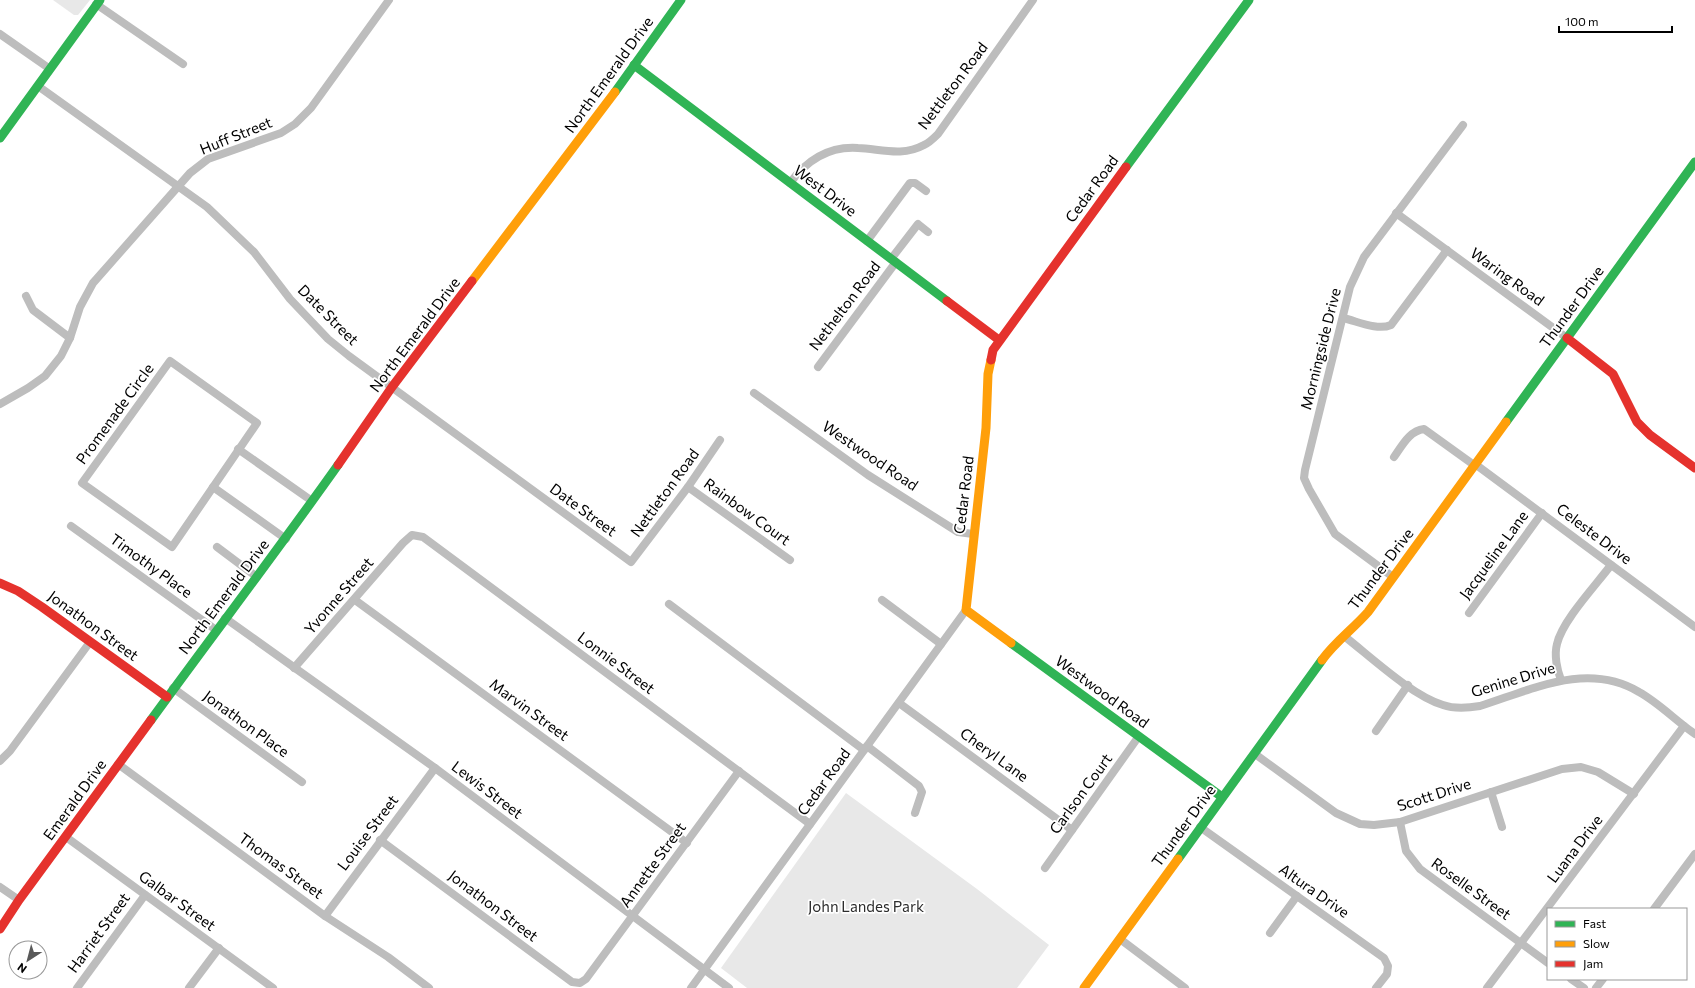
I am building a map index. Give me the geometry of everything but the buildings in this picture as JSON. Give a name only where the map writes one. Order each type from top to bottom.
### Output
[{"type":"street","name":"Huff Street","points":[[0,404],[28,388],[45,376],[61,356],[70,338],[80,307],[94,283],[190,173],[208,159],[281,133],[294,124],[311,108],[389,0]]},
{"type":"street","name":"North Emerald Drive","points":[[173,688],[286,539],[392,387],[634,65],[681,0]]},
{"type":"street","name":"Nettleton Road","points":[[790,183],[814,158],[829,152],[857,148],[895,153],[909,151],[925,145],[938,134],[1034,0]]},
{"type":"street","name":"Cedar Road","points":[[691,988],[966,610],[973,534],[986,428],[988,374],[993,350],[1249,0]]},
{"type":"street","points":[[0,138],[98,2],[183,64]]},
{"type":"street","points":[[0,34],[50,69]]},
{"type":"street","name":"West Drive","points":[[634,65],[999,340]]},
{"type":"street","name":"Date Street","points":[[38,86],[207,207],[234,231],[254,252],[290,299],[328,339],[631,562]]},
{"type":"street","name":"Morningside Drive","points":[[1393,577],[1335,534],[1304,478],[1350,287],[1364,257],[1463,125]]},
{"type":"street","name":"Thunder Drive","points":[[1084,988],[1334,644],[1368,612],[1695,162]]},
{"type":"street","points":[[867,241],[910,183],[915,182],[926,191]]},
{"type":"street","name":"Waring Road","points":[[1396,213],[1567,338],[1613,374],[1637,422],[1650,435],[1695,468]]},
{"type":"street","name":"Nethelton Road","points":[[818,367],[918,224],[928,232]]},
{"type":"street","points":[[1343,318],[1377,327],[1386,328],[1391,326],[1447,250]]},
{"type":"street","points":[[26,296],[33,310],[70,338]]},
{"type":"street","name":"Promenade Circle","points":[[170,361],[256,424],[213,487],[172,547],[82,483],[170,361]]},
{"type":"street","name":"Westwood Road","points":[[754,393],[868,475],[958,532],[973,534]]},
{"type":"street","name":"Celeste Drive","points":[[1394,457],[1412,433],[1416,430],[1424,430],[1475,464],[1695,627]]},
{"type":"street","name":"Nettleton Road","points":[[631,562],[688,487],[720,440]]},
{"type":"street","points":[[238,449],[312,501]]},
{"type":"street","points":[[213,487],[286,539]]},
{"type":"street","name":"Rainbow Court","points":[[688,487],[790,560]]},
{"type":"street","name":"Jacqueline Lane","points":[[1469,613],[1542,513]]},
{"type":"street","name":"Timothy Place","points":[[71,526],[216,630]]},
{"type":"street","name":"Lonnie Street","points":[[403,542],[412,536],[423,537],[810,824]]},
{"type":"street","name":"Yvonne Street","points":[[294,668],[355,600],[403,542]]},
{"type":"street","points":[[217,547],[256,577]]},
{"type":"street","points":[[1561,680],[1557,668],[1557,644],[1567,623],[1611,565]]},
{"type":"street","name":"Jonathon Street","points":[[0,583],[18,591],[167,697]]},
{"type":"street","name":"Marvin Street","points":[[355,600],[687,843]]},
{"type":"street","points":[[882,600],[941,644]]},
{"type":"street","points":[[669,604],[920,786],[922,792],[915,813]]},
{"type":"street","name":"Westwood Road","points":[[966,610],[1222,797]]},
{"type":"street","name":"Lewis Street","points":[[225,618],[435,768],[729,988]]},
{"type":"street","name":"Genine Drive","points":[[1344,636],[1424,698],[1444,706],[1466,708],[1480,706],[1561,680],[1591,677],[1621,684],[1639,692],[1695,734]]},
{"type":"street","points":[[0,761],[10,751],[90,642]]},
{"type":"street","points":[[1376,731],[1408,685]]},
{"type":"street","name":"Emerald Drive","points":[[0,929],[19,900],[173,688]]},
{"type":"street","name":"Jonathon Place","points":[[173,688],[302,782]]},
{"type":"street","name":"Cheryl Lane","points":[[899,703],[1072,830]]},
{"type":"street","name":"Luana Drive","points":[[1548,908],[1684,726]]},
{"type":"street","name":"Carlson Court","points":[[1045,868],[1139,736]]},
{"type":"street","name":"Scott Drive","points":[[1255,754],[1336,813],[1360,824],[1374,825],[1400,822],[1562,769],[1581,767],[1598,772],[1634,794]]},
{"type":"street","name":"Thomas Street","points":[[118,764],[325,916],[430,988]]},
{"type":"street","name":"Louise Street","points":[[325,916],[435,768]]},
{"type":"street","name":"Annette Street","points":[[589,975],[739,771]]},
{"type":"street","points":[[1491,792],[1502,827]]},
{"type":"street","name":"Roselle Street","points":[[1400,822],[1406,851],[1420,869],[1547,962]]},
{"type":"street","name":"Altura Drive","points":[[1200,827],[1384,958],[1388,966],[1387,974],[1376,988]]},
{"type":"street","name":"Galbar Street","points":[[66,837],[273,988]]},
{"type":"street","name":"Jonathon Street","points":[[380,840],[572,982],[580,983],[589,975]]},
{"type":"street","points":[[1655,908],[1695,854]]},
{"type":"street","points":[[0,887],[19,900]]},
{"type":"street","name":"Harriet Street","points":[[77,988],[144,895]]},
{"type":"street","points":[[1270,933],[1297,896]]},
{"type":"street","name":"Luana Drive","points":[[1488,988],[1547,909]]},
{"type":"street","points":[[1120,939],[1185,988]]},
{"type":"street","points":[[189,988],[219,948]]},
{"type":"street","points":[[1572,980],[1584,988]]},
{"type":"green space","points":[[53,0],[90,0],[78,15],[74,15]]},
{"type":"green space","name":"John Landes Park","points":[[846,793],[977,889],[1049,945],[1017,988],[747,988],[721,968]]},
{"type":"traffic: fast","points":[[0,138],[100,0]]},
{"type":"traffic: fast","points":[[615,92],[681,0]]},
{"type":"traffic: fast","points":[[1126,167],[1249,0]]},
{"type":"traffic: fast","points":[[634,65],[947,301]]},
{"type":"traffic: fast","points":[[1506,422],[1695,162]]},
{"type":"traffic: fast","points":[[151,720],[338,465]]},
{"type":"traffic: fast","points":[[1011,643],[1222,797]]},
{"type":"traffic: fast","points":[[1178,859],[1322,660]]},
{"type":"traffic: slow","points":[[472,281],[615,92]]},
{"type":"traffic: slow","points":[[991,360],[988,374],[986,428],[966,610],[1011,643]]},
{"type":"traffic: slow","points":[[1322,660],[1368,612],[1506,422]]},
{"type":"traffic: slow","points":[[1084,988],[1178,859]]},
{"type":"traffic: jam","points":[[991,360],[993,350],[1126,167]]},
{"type":"traffic: jam","points":[[338,465],[392,387],[472,281]]},
{"type":"traffic: jam","points":[[947,301],[999,340]]},
{"type":"traffic: jam","points":[[1567,338],[1613,374],[1637,422],[1650,435],[1695,468]]},
{"type":"traffic: jam","points":[[0,583],[18,591],[42,607],[167,697]]},
{"type":"traffic: jam","points":[[0,929],[19,900],[151,720]]}]
